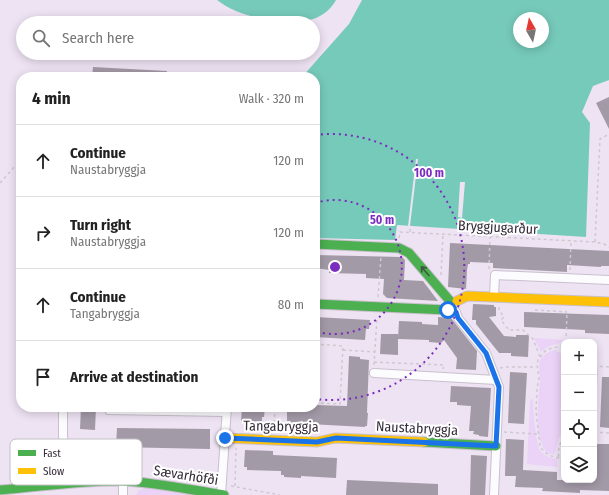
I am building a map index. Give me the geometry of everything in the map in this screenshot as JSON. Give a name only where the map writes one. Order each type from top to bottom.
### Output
[{"type":"street","points":[[320,244],[398,248],[409,253],[438,286],[453,306],[458,318],[486,353],[499,387],[494,495]]},
{"type":"street","points":[[497,297],[495,275],[609,280]]},
{"type":"street","points":[[320,304],[378,307],[453,306],[466,296],[609,302]]},
{"type":"street","points":[[374,373],[496,380]]},
{"type":"street","points":[[63,412],[63,439]]},
{"type":"street","name":"Tangabryggja","points":[[223,495],[227,412]]},
{"type":"street","name":"Tangabryggja","points":[[225,438],[317,442],[336,438]]},
{"type":"street","name":"Naustabryggja","points":[[336,438],[496,446]]},
{"type":"street","name":"Sævarhöfði","points":[[142,483],[223,495]]},
{"type":"street","name":"Sævarhöfði","points":[[0,490],[51,485]]},
{"type":"lane","points":[[108,412],[116,412]]},
{"type":"path","points":[[594,242],[600,138],[609,134]]},
{"type":"path","points":[[0,183],[16,166]]},
{"type":"path","points":[[398,248],[400,232],[410,233],[410,226]]},
{"type":"path","name":"Bryggjugarður","points":[[410,233],[594,242],[604,244],[609,247]]},
{"type":"path","points":[[438,286],[441,275],[443,234]]},
{"type":"path","points":[[488,274],[490,237]]},
{"type":"path","points":[[569,274],[571,241]]},
{"type":"path","points":[[374,373],[381,247]]},
{"type":"path","points":[[497,297],[499,310],[504,317],[501,320],[509,330],[523,330],[534,339],[540,357]]},
{"type":"path","points":[[566,339],[567,312]]},
{"type":"path","points":[[320,344],[343,346],[340,404],[320,403]]},
{"type":"path","points":[[561,346],[549,349],[540,357],[537,364],[539,378],[536,411],[539,443],[543,450],[548,455],[559,458],[559,447],[561,443]]},
{"type":"path","points":[[343,350],[375,352]]},
{"type":"path","points":[[374,362],[444,365],[443,377]]},
{"type":"path","points":[[493,371],[505,367],[537,367]]},
{"type":"path","points":[[598,367],[609,367]]},
{"type":"path","points":[[273,440],[275,412]]},
{"type":"path","points":[[497,431],[538,434]]},
{"type":"path","points":[[597,432],[609,433]]},
{"type":"path","points":[[235,486],[237,439]]},
{"type":"path","points":[[230,485],[280,495]]},
{"type":"shaded area","points":[[217,0],[336,0],[326,12],[320,16],[252,16],[235,11]]},
{"type":"shaded area","points":[[362,0],[609,0],[609,80],[593,86],[582,112],[590,123],[586,237],[397,225],[395,240],[320,238],[320,72],[306,72],[317,60],[320,60],[320,57],[349,24]]},
{"type":"shaded area","points":[[534,338],[561,340],[560,343],[549,346],[541,352]]},
{"type":"shaded area","points":[[555,350],[561,353],[561,435],[555,454],[549,454],[544,448],[540,440],[538,430],[540,379],[539,365],[540,360],[548,352]]},
{"type":"shaded area","points":[[533,399],[537,441],[540,450],[545,455],[557,459],[557,467],[527,464],[530,400]]},
{"type":"shaded area","points":[[145,488],[200,495],[136,495],[138,491]]},
{"type":"pier","points":[[416,159],[418,159],[410,226],[408,226]]},
{"type":"pier","points":[[460,182],[465,182],[462,218],[458,217]]},
{"type":"building","points":[[93,67],[167,71],[167,72],[92,72]]},
{"type":"building","points":[[609,97],[609,129],[596,103]]},
{"type":"building","points":[[450,243],[609,251],[609,266],[567,265],[567,272],[493,268],[493,263],[470,262],[470,264],[468,264],[466,289],[448,287]]},
{"type":"building","points":[[320,255],[402,257],[405,260],[404,280],[423,281],[438,301],[387,298],[383,294],[384,279],[366,278],[366,274],[329,273],[329,270],[320,269]]},
{"type":"building","points":[[473,304],[494,305],[494,307],[496,307],[496,316],[489,317],[504,336],[516,337],[516,335],[529,335],[528,357],[511,356],[511,353],[499,353],[476,324],[476,320],[472,320]]},
{"type":"building","points":[[524,312],[609,315],[609,334],[585,333],[585,330],[524,327]]},
{"type":"building","points":[[320,317],[370,320],[369,329],[366,329],[365,340],[320,337]]},
{"type":"building","points":[[438,317],[451,318],[477,351],[476,370],[456,369],[457,358],[444,340],[441,343],[429,342],[429,340],[398,339],[398,355],[380,354],[381,334],[398,334],[398,338],[399,321],[422,322],[422,324],[438,325]]},
{"type":"building","points":[[349,356],[369,360],[367,426],[290,423],[291,421],[287,421],[287,412],[320,412],[320,405],[347,406]]},
{"type":"building","points":[[510,372],[527,373],[524,424],[508,423]]},
{"type":"building","points":[[602,377],[609,377],[609,428],[600,427]]},
{"type":"building","points":[[451,386],[491,388],[488,437],[479,436],[473,434],[474,431],[469,431],[471,406],[457,405],[457,402],[450,402]]},
{"type":"building","points":[[81,412],[96,412],[95,430],[80,429]]},
{"type":"building","points":[[242,412],[264,412],[264,417],[262,417],[262,422],[241,421]]},
{"type":"building","points":[[117,428],[210,429],[210,449],[142,448],[142,439],[116,439]]},
{"type":"building","points":[[506,439],[524,440],[523,470],[557,472],[557,480],[561,480],[561,483],[597,483],[597,444],[609,444],[609,491],[580,490],[580,493],[542,491],[543,488],[515,487],[516,476],[505,476]]},
{"type":"building","points":[[245,450],[273,451],[273,455],[337,458],[336,478],[301,476],[301,478],[284,477],[284,475],[281,475],[281,471],[247,470],[247,467],[244,467]]},
{"type":"building","points":[[471,455],[487,456],[485,495],[470,495]]},
{"type":"building","points":[[347,480],[438,484],[438,495],[346,495]]},
{"type":"traffic: fast","points":[[320,244],[399,248],[409,253],[450,301]]},
{"type":"traffic: fast","points":[[320,304],[448,310]]},
{"type":"traffic: fast","points":[[424,442],[496,446]]},
{"type":"traffic: fast","points":[[142,483],[224,495]]},
{"type":"traffic: fast","points":[[0,490],[54,485]]},
{"type":"traffic: slow","points":[[457,301],[467,296],[609,302]]},
{"type":"traffic: slow","points":[[225,438],[317,442],[335,438],[424,442]]},
{"type":"route","points":[[225,438],[317,442],[336,438],[496,446],[499,387],[486,353],[458,318],[456,312],[448,310]]}]
